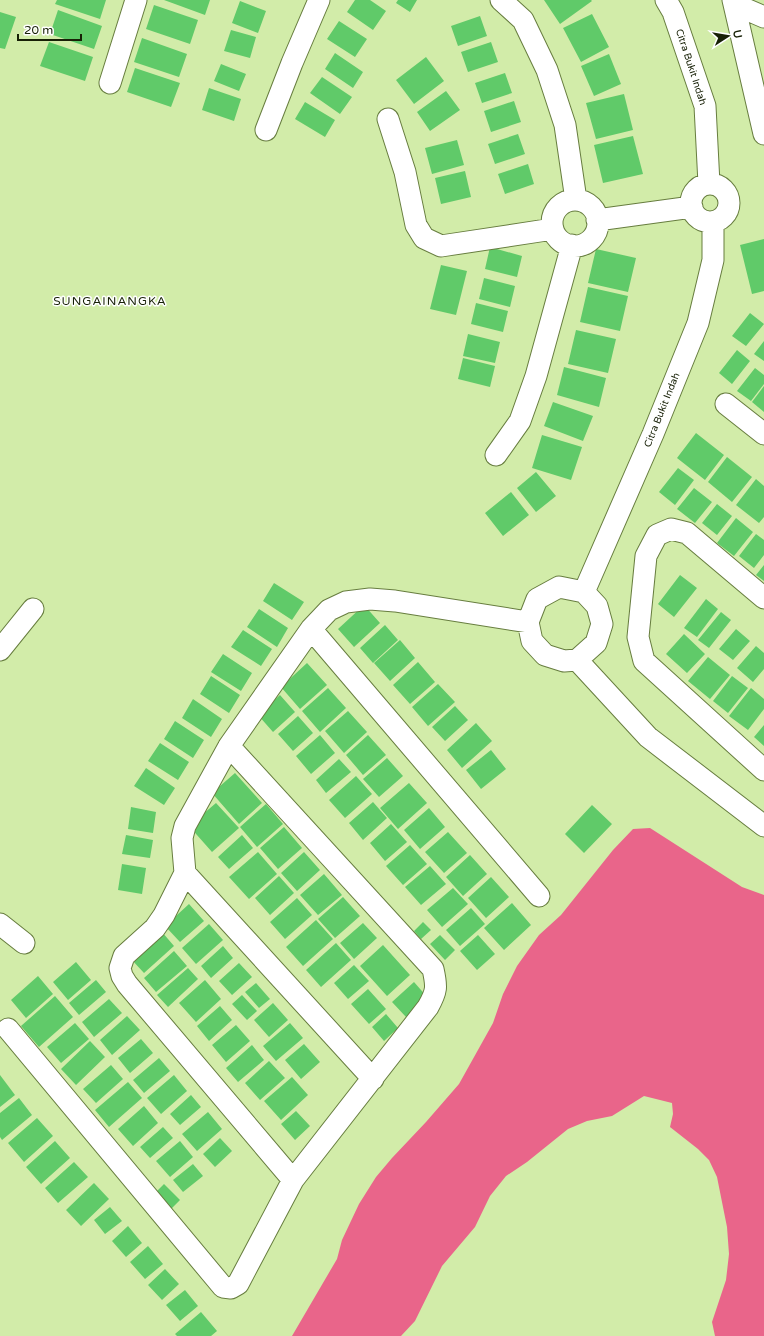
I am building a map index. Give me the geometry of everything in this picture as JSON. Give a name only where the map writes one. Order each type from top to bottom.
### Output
[{"type":"street","points":[[110,83],[136,0]]},
{"type":"street","points":[[266,130],[292,63],[320,0]]},
{"type":"street","points":[[502,0],[523,20],[547,70],[565,125],[576,200]]},
{"type":"street","name":"Citra Bukit Indah","points":[[666,0],[673,12],[705,106],[709,184]]},
{"type":"street","points":[[733,2],[764,17]]},
{"type":"street","points":[[733,2],[764,134]]},
{"type":"street","points":[[388,119],[405,172],[416,225],[424,238],[441,246],[553,229]]},
{"type":"street","points":[[709,184],[717,185],[724,190],[728,197],[729,205],[727,213],[713,222],[707,221],[698,216],[692,207],[692,196],[699,187],[709,184]]},
{"type":"street","points":[[576,200],[584,202],[590,206],[598,220],[597,229],[593,236],[588,242],[580,245],[564,243],[557,237],[553,229],[552,222],[553,215],[557,208],[569,201],[576,200]]},
{"type":"street","points":[[598,220],[692,207]]},
{"type":"street","name":"Citra Bukit Indah","points":[[584,592],[653,434],[698,323],[713,260],[713,222]]},
{"type":"street","points":[[496,455],[520,421],[536,376],[572,245]]},
{"type":"street","points":[[726,404],[764,434]]},
{"type":"street","points":[[764,598],[687,533],[670,529],[657,535],[646,556],[638,637],[644,661],[764,770]]},
{"type":"street","points":[[559,587],[584,592],[597,606],[602,624],[596,643],[577,660],[564,661],[545,655],[532,641],[528,622],[537,599],[559,587]]},
{"type":"street","points":[[293,1180],[127,984],[122,976],[120,968],[124,956],[155,928],[164,915],[185,873],[182,838],[185,826],[229,746],[310,629],[329,610],[346,602],[370,599],[395,601],[528,622]]},
{"type":"street","points":[[0,650],[33,609]]},
{"type":"street","points":[[310,629],[539,896]]},
{"type":"street","points":[[577,660],[648,737],[764,826]]},
{"type":"street","points":[[8,1029],[223,1287],[231,1288],[238,1284],[293,1180],[373,1079],[432,1001],[435,995],[436,982],[433,969],[229,746]]},
{"type":"street","points":[[185,873],[373,1079]]},
{"type":"street","points":[[0,924],[24,943]]},
{"type":"shaded area","points":[[650,828],[742,887],[764,895],[764,1336],[715,1336],[712,1322],[726,1280],[729,1254],[727,1227],[717,1177],[709,1160],[698,1149],[670,1127],[673,1114],[672,1103],[644,1096],[612,1116],[587,1121],[568,1129],[527,1162],[506,1176],[490,1196],[475,1227],[442,1266],[415,1321],[401,1336],[292,1336],[337,1259],[342,1240],[359,1204],[376,1177],[459,1084],[493,1023],[503,994],[517,966],[539,935],[561,915],[613,850],[633,829]]},
{"type":"building","points":[[57,0],[106,0],[100,19],[55,4]]},
{"type":"building","points":[[164,0],[210,0],[205,15]]},
{"type":"building","points":[[355,0],[370,0],[386,11],[373,30],[347,12]]},
{"type":"building","points":[[398,0],[417,0],[410,12],[396,3]]},
{"type":"building","points":[[544,0],[591,0],[592,1],[560,24]]},
{"type":"building","points":[[240,1],[266,11],[258,33],[232,23]]},
{"type":"building","points":[[154,5],[198,20],[190,44],[146,29]]},
{"type":"building","points":[[58,10],[102,26],[94,49],[50,34]]},
{"type":"building","points":[[0,12],[16,17],[5,49],[0,48]]},
{"type":"building","points":[[592,14],[609,47],[581,62],[563,28]]},
{"type":"building","points":[[480,16],[487,36],[458,46],[451,26]]},
{"type":"building","points":[[339,21],[367,39],[355,57],[327,39]]},
{"type":"building","points":[[231,30],[256,37],[250,58],[224,51]]},
{"type":"building","points":[[142,38],[187,54],[179,77],[134,62]]},
{"type":"building","points":[[49,42],[93,57],[85,81],[40,66]]},
{"type":"building","points":[[491,42],[498,62],[468,72],[461,52]]},
{"type":"building","points":[[335,53],[363,72],[353,88],[325,69]]},
{"type":"building","points":[[609,54],[621,84],[594,96],[581,66]]},
{"type":"building","points":[[426,57],[444,81],[414,104],[396,80]]},
{"type":"building","points":[[221,64],[246,74],[239,91],[214,81]]},
{"type":"building","points":[[135,68],[180,83],[171,107],[127,92]]},
{"type":"building","points":[[505,73],[512,93],[482,103],[475,83]]},
{"type":"building","points":[[322,77],[352,97],[340,114],[310,93]]},
{"type":"building","points":[[209,88],[241,99],[234,121],[202,110]]},
{"type":"building","points":[[446,91],[460,110],[430,131],[417,112]]},
{"type":"building","points":[[624,94],[633,130],[596,139],[586,103]]},
{"type":"building","points":[[514,101],[521,122],[491,132],[484,111]]},
{"type":"building","points":[[305,102],[335,120],[325,137],[295,119]]},
{"type":"building","points":[[518,134],[525,154],[495,164],[488,144]]},
{"type":"building","points":[[633,136],[643,174],[603,183],[594,145]]},
{"type":"building","points":[[457,140],[464,165],[432,174],[425,148]]},
{"type":"building","points":[[528,164],[534,184],[505,194],[498,174]]},
{"type":"building","points":[[465,171],[471,197],[441,204],[435,178]]},
{"type":"building","points":[[764,239],[764,291],[752,294],[740,245]]},
{"type":"building","points":[[490,247],[522,256],[517,277],[485,269]]},
{"type":"building","points":[[596,249],[636,258],[628,292],[588,283]]},
{"type":"building","points":[[441,265],[467,271],[456,315],[430,309]]},
{"type":"building","points":[[484,278],[515,286],[510,307],[479,299]]},
{"type":"building","points":[[588,287],[628,296],[620,331],[580,322]]},
{"type":"building","points":[[476,303],[508,311],[503,332],[471,324]]},
{"type":"building","points":[[750,313],[764,324],[746,346],[732,336]]},
{"type":"building","points":[[576,330],[616,339],[608,373],[568,364]]},
{"type":"building","points":[[468,334],[500,342],[495,363],[463,356]]},
{"type":"building","points":[[764,341],[764,361],[754,354]]},
{"type":"building","points":[[737,350],[750,361],[732,384],[719,373]]},
{"type":"building","points":[[463,358],[495,366],[490,387],[458,379]]},
{"type":"building","points":[[564,367],[606,378],[599,407],[557,395]]},
{"type":"building","points":[[755,368],[764,375],[764,384],[751,401],[737,391]]},
{"type":"building","points":[[764,386],[764,412],[752,402]]},
{"type":"building","points":[[553,402],[593,416],[583,441],[544,426]]},
{"type":"building","points":[[696,433],[724,455],[705,480],[677,458]]},
{"type":"building","points":[[542,435],[582,447],[571,480],[532,468]]},
{"type":"building","points":[[727,457],[752,477],[732,502],[708,482]]},
{"type":"building","points":[[678,468],[694,480],[675,505],[659,492]]},
{"type":"building","points":[[536,472],[556,496],[536,512],[517,488]]},
{"type":"building","points":[[756,479],[764,486],[764,517],[759,523],[736,505]]},
{"type":"building","points":[[694,488],[712,502],[695,523],[677,509]]},
{"type":"building","points":[[511,492],[529,515],[503,536],[485,513]]},
{"type":"building","points":[[717,504],[732,516],[717,535],[702,523]]},
{"type":"building","points":[[736,518],[753,532],[734,556],[717,543]]},
{"type":"building","points":[[756,534],[764,540],[764,555],[754,568],[739,556]]},
{"type":"building","points":[[764,565],[764,581],[756,575]]},
{"type":"building","points":[[680,575],[697,588],[674,617],[658,604]]},
{"type":"building","points":[[274,583],[304,602],[292,620],[263,601]]},
{"type":"building","points":[[706,599],[718,609],[697,637],[684,628]]},
{"type":"building","points":[[364,605],[380,623],[354,647],[338,629]]},
{"type":"building","points":[[259,609],[288,628],[277,647],[247,627]]},
{"type":"building","points":[[721,612],[731,620],[709,648],[698,640]]},
{"type":"building","points":[[385,625],[398,640],[373,663],[360,648]]},
{"type":"building","points":[[736,629],[750,641],[733,660],[719,649]]},
{"type":"building","points":[[243,630],[272,649],[261,666],[231,647]]},
{"type":"building","points":[[684,634],[705,654],[687,673],[666,654]]},
{"type":"building","points":[[400,640],[415,658],[390,681],[374,663]]},
{"type":"building","points":[[756,646],[764,653],[764,669],[753,682],[737,668]]},
{"type":"building","points":[[223,654],[252,673],[241,691],[211,672]]},
{"type":"building","points":[[708,657],[730,675],[710,699],[688,681]]},
{"type":"building","points":[[418,662],[435,682],[410,704],[393,685]]},
{"type":"building","points":[[307,663],[327,685],[300,709],[281,687]]},
{"type":"building","points":[[211,676],[240,695],[229,713],[200,694]]},
{"type":"building","points":[[732,676],[748,688],[728,713],[713,701]]},
{"type":"building","points":[[438,684],[455,702],[428,726],[412,707]]},
{"type":"building","points":[[328,688],[346,708],[320,732],[302,711]]},
{"type":"building","points":[[751,688],[764,699],[764,709],[748,730],[729,716]]},
{"type":"building","points":[[280,695],[295,712],[273,732],[258,715]]},
{"type":"building","points":[[193,699],[222,719],[211,737],[182,718]]},
{"type":"building","points":[[455,706],[468,720],[445,741],[432,727]]},
{"type":"building","points":[[348,711],[367,732],[344,753],[325,731]]},
{"type":"building","points":[[298,716],[313,733],[293,751],[278,734]]},
{"type":"building","points":[[175,721],[204,740],[193,758],[164,739]]},
{"type":"building","points":[[476,723],[492,741],[462,768],[447,750]]},
{"type":"building","points":[[764,725],[764,746],[754,737]]},
{"type":"building","points":[[320,735],[335,753],[311,774],[296,756]]},
{"type":"building","points":[[368,735],[386,755],[363,775],[346,755]]},
{"type":"building","points":[[160,743],[189,762],[178,780],[148,761]]},
{"type":"building","points":[[491,750],[506,769],[481,789],[466,770]]},
{"type":"building","points":[[387,758],[403,776],[379,797],[363,779]]},
{"type":"building","points":[[339,759],[351,772],[326,793],[316,780]]},
{"type":"building","points":[[146,768],[175,788],[164,805],[134,786]]},
{"type":"building","points":[[235,773],[262,803],[239,824],[212,793]]},
{"type":"building","points":[[356,776],[372,794],[345,818],[329,800]]},
{"type":"building","points":[[409,783],[427,803],[398,829],[380,808]]},
{"type":"building","points":[[373,802],[387,818],[363,840],[349,823]]},
{"type":"building","points":[[216,803],[239,828],[212,852],[189,826]]},
{"type":"building","points":[[266,804],[283,824],[257,847],[240,827]]},
{"type":"building","points":[[592,805],[612,824],[584,853],[565,834]]},
{"type":"building","points":[[131,807],[156,812],[153,833],[128,829]]},
{"type":"building","points":[[429,808],[445,827],[420,849],[404,830]]},
{"type":"building","points":[[391,824],[407,842],[385,861],[370,843]]},
{"type":"building","points":[[284,827],[302,848],[278,869],[260,848]]},
{"type":"building","points":[[448,832],[467,853],[444,873],[425,852]]},
{"type":"building","points":[[126,835],[153,840],[150,858],[122,854]]},
{"type":"building","points":[[242,835],[253,848],[229,869],[218,857]]},
{"type":"building","points":[[410,845],[427,864],[403,885],[386,866]]},
{"type":"building","points":[[258,852],[277,874],[249,899],[229,877]]},
{"type":"building","points":[[304,852],[320,870],[297,891],[281,873]]},
{"type":"building","points":[[470,855],[487,874],[463,896],[446,877]]},
{"type":"building","points":[[122,864],[146,868],[142,894],[118,890]]},
{"type":"building","points":[[430,866],[446,884],[421,905],[405,887]]},
{"type":"building","points":[[324,874],[342,895],[318,915],[300,895]]},
{"type":"building","points":[[279,876],[294,893],[270,915],[255,898]]},
{"type":"building","points":[[491,877],[509,897],[486,918],[468,898]]},
{"type":"building","points":[[453,888],[468,904],[442,927],[427,910]]},
{"type":"building","points":[[343,897],[360,916],[335,938],[318,919]]},
{"type":"building","points":[[297,898],[312,915],[285,939],[270,922]]},
{"type":"building","points":[[512,903],[531,925],[504,950],[484,928]]},
{"type":"building","points":[[189,904],[204,921],[180,942],[165,926]]},
{"type":"building","points":[[471,908],[485,924],[460,946],[446,930]]},
{"type":"building","points":[[316,920],[333,939],[303,966],[286,947]]},
{"type":"building","points":[[423,922],[431,930],[421,939],[414,931]]},
{"type":"building","points":[[363,923],[377,938],[354,959],[340,943]]},
{"type":"building","points":[[209,924],[223,940],[196,964],[182,948]]},
{"type":"building","points":[[162,932],[174,946],[144,973],[131,959]]},
{"type":"building","points":[[440,935],[455,950],[445,960],[430,944]]},
{"type":"building","points":[[478,935],[495,954],[477,970],[460,951]]},
{"type":"building","points":[[336,943],[351,960],[321,987],[306,970]]},
{"type":"building","points":[[383,945],[410,975],[387,996],[360,966]]},
{"type":"building","points":[[223,946],[233,958],[211,978],[201,966]]},
{"type":"building","points":[[174,951],[187,966],[156,992],[144,978]]},
{"type":"building","points":[[76,962],[91,980],[68,1000],[53,982]]},
{"type":"building","points":[[239,963],[252,977],[232,995],[219,981]]},
{"type":"building","points":[[354,965],[369,981],[348,999],[334,983]]},
{"type":"building","points":[[188,968],[198,979],[168,1007],[157,995]]},
{"type":"building","points":[[38,976],[53,994],[26,1018],[11,1000]]},
{"type":"building","points":[[96,980],[106,992],[79,1015],[69,1003]]},
{"type":"building","points":[[205,980],[221,999],[196,1022],[179,1003]]},
{"type":"building","points":[[414,982],[428,998],[406,1017],[392,1002]]},
{"type":"building","points":[[256,983],[270,999],[259,1008],[245,992]]},
{"type":"building","points":[[368,989],[386,1009],[369,1024],[351,1004]]},
{"type":"building","points":[[242,995],[257,1011],[247,1020],[232,1004]]},
{"type":"building","points":[[55,996],[73,1017],[39,1047],[21,1026]]},
{"type":"building","points":[[109,999],[122,1013],[94,1037],[82,1022]]},
{"type":"building","points":[[273,1003],[288,1020],[269,1037],[254,1020]]},
{"type":"building","points":[[220,1006],[232,1020],[209,1041],[197,1026]]},
{"type":"building","points":[[386,1014],[398,1028],[384,1041],[372,1027]]},
{"type":"building","points":[[127,1016],[140,1030],[112,1055],[100,1040]]},
{"type":"building","points":[[75,1023],[89,1039],[61,1063],[47,1047]]},
{"type":"building","points":[[290,1023],[303,1038],[276,1061],[263,1046]]},
{"type":"building","points":[[236,1025],[250,1041],[226,1062],[212,1045]]},
{"type":"building","points":[[141,1039],[153,1053],[130,1073],[118,1058]]},
{"type":"building","points":[[90,1041],[105,1057],[76,1085],[61,1069]]},
{"type":"building","points":[[304,1044],[320,1062],[301,1079],[285,1060]]},
{"type":"building","points":[[252,1045],[264,1060],[238,1082],[226,1068]]},
{"type":"building","points":[[159,1058],[170,1071],[144,1093],[133,1080]]},
{"type":"building","points":[[269,1061],[285,1078],[260,1100],[245,1083]]},
{"type":"building","points":[[111,1065],[123,1079],[96,1103],[83,1089]]},
{"type":"building","points":[[0,1075],[15,1095],[0,1107]]},
{"type":"building","points":[[174,1075],[187,1091],[161,1114],[147,1098]]},
{"type":"building","points":[[292,1077],[308,1095],[281,1120],[264,1101]]},
{"type":"building","points":[[128,1082],[142,1098],[109,1127],[95,1110]]},
{"type":"building","points":[[191,1095],[201,1107],[180,1125],[170,1114]]},
{"type":"building","points":[[19,1098],[32,1115],[2,1140],[0,1137],[0,1113]]},
{"type":"building","points":[[144,1106],[158,1123],[133,1146],[118,1129]]},
{"type":"building","points":[[296,1111],[310,1126],[295,1140],[281,1124]]},
{"type":"building","points":[[208,1112],[222,1129],[197,1151],[182,1134]]},
{"type":"building","points":[[37,1118],[53,1136],[24,1162],[8,1143]]},
{"type":"building","points":[[163,1127],[173,1138],[150,1158],[140,1147]]},
{"type":"building","points":[[220,1138],[232,1151],[215,1167],[203,1154]]},
{"type":"building","points":[[55,1141],[70,1158],[41,1184],[26,1167]]},
{"type":"building","points":[[180,1141],[193,1157],[170,1177],[156,1161]]},
{"type":"building","points":[[74,1162],[88,1177],[58,1203],[45,1188]]},
{"type":"building","points":[[193,1164],[203,1176],[183,1192],[173,1180]]},
{"type":"building","points":[[94,1183],[109,1199],[81,1226],[66,1210]]},
{"type":"building","points":[[164,1184],[180,1200],[169,1211],[153,1195]]},
{"type":"building","points":[[110,1207],[122,1221],[105,1234],[94,1220]]},
{"type":"building","points":[[128,1226],[142,1243],[126,1257],[112,1241]]},
{"type":"building","points":[[148,1246],[163,1264],[145,1279],[130,1262]]},
{"type":"building","points":[[165,1269],[179,1284],[162,1300],[148,1285]]},
{"type":"building","points":[[185,1290],[198,1306],[180,1321],[166,1305]]},
{"type":"building","points":[[201,1312],[217,1331],[211,1336],[177,1336],[175,1334]]},
{"type":"district","name":"SUNGAINANGKA","points":[[110,301]]}]
